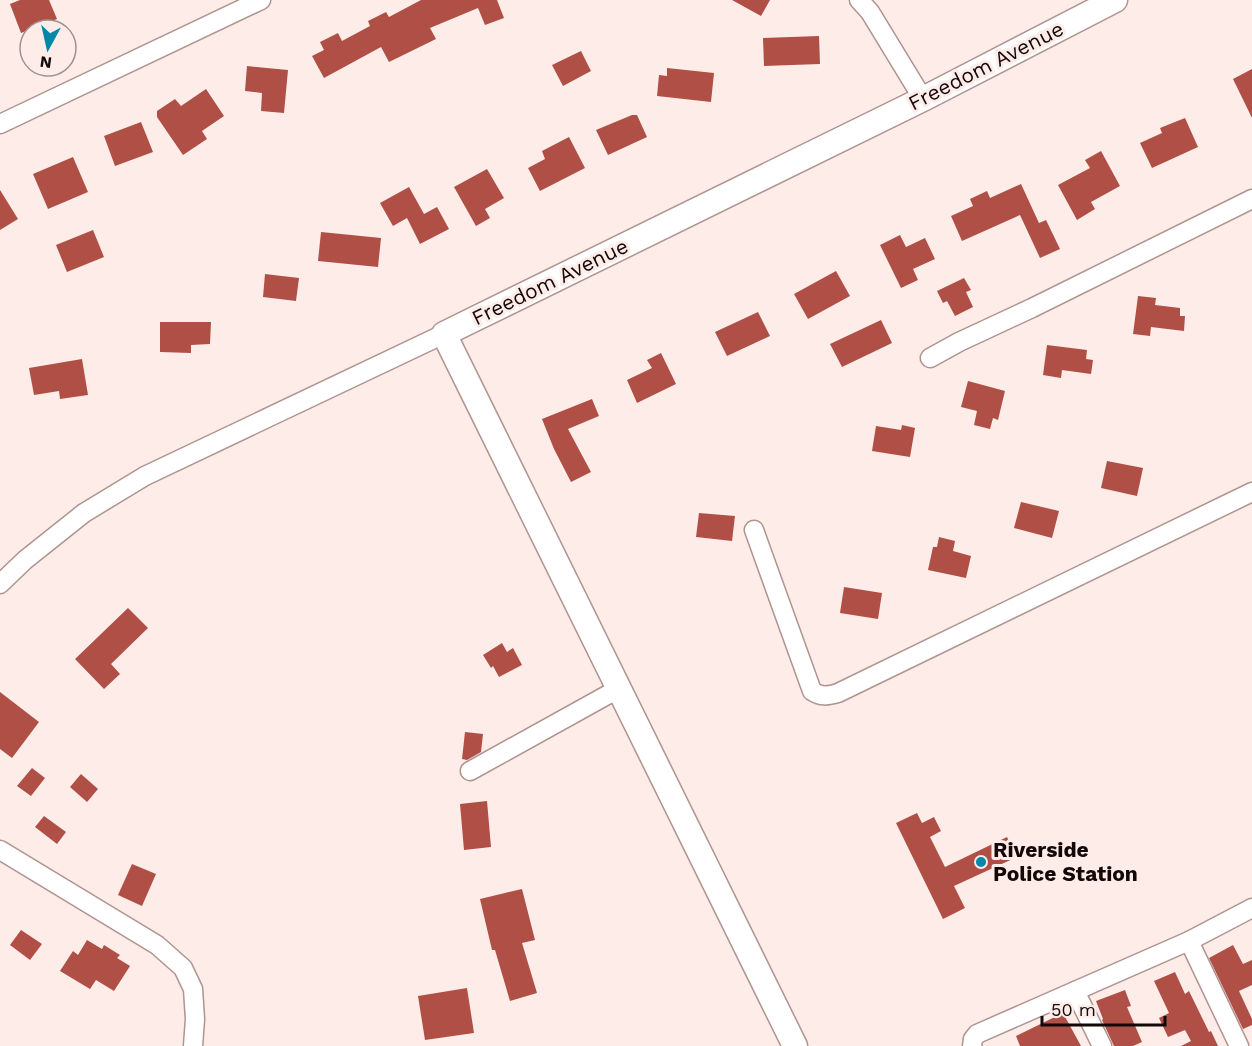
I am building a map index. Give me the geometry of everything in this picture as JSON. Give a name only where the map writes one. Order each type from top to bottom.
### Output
[{"type":"main road","name":"Freedom Avenue","points":[[444,334],[923,99],[1115,0]]},
{"type":"main road","points":[[444,334],[795,1046]]},
{"type":"street","points":[[0,124],[261,0]]},
{"type":"street","points":[[859,0],[870,12],[923,99]]},
{"type":"street","points":[[930,358],[1252,199]]},
{"type":"street","name":"Freedom Avenue","points":[[0,584],[25,560],[84,513],[145,476],[444,334]]},
{"type":"street","points":[[754,530],[812,691],[818,695],[827,696],[838,693],[1252,492]]},
{"type":"street","points":[[470,771],[618,689]]},
{"type":"street","points":[[0,850],[157,945],[183,968],[193,989],[195,1019],[193,1046]]},
{"type":"street","points":[[972,1046],[977,1034],[1189,941],[1252,908]]},
{"type":"street","points":[[1189,941],[1239,1046]]},
{"type":"street","points":[[1075,991],[1102,1046]]},
{"type":"building","points":[[20,0],[49,0],[57,18],[18,18],[18,25],[10,4]]},
{"type":"building","points":[[421,0],[497,0],[504,18],[485,25],[478,8],[430,28],[436,39],[389,62],[381,47],[324,78],[312,56],[324,50],[320,42],[338,33],[342,41],[370,26],[368,21],[386,12],[389,17]]},
{"type":"building","points":[[732,0],[770,0],[761,16]]},
{"type":"building","points":[[819,36],[820,64],[764,66],[763,38]]},
{"type":"building","points":[[581,51],[591,71],[563,86],[552,65]]},
{"type":"building","points":[[247,66],[288,70],[284,113],[261,111],[262,93],[245,91]]},
{"type":"building","points":[[667,68],[714,73],[711,102],[657,96],[659,75],[667,76]]},
{"type":"building","points":[[1252,69],[1252,118],[1233,79]]},
{"type":"building","points":[[206,89],[224,116],[202,131],[207,139],[183,155],[157,117],[157,111],[175,99],[181,106]]},
{"type":"building","points":[[637,115],[647,137],[608,155],[596,130]]},
{"type":"building","points":[[1185,118],[1198,147],[1152,168],[1140,143],[1162,133],[1160,128]]},
{"type":"building","points":[[141,122],[153,152],[115,166],[104,136]]},
{"type":"building","points":[[569,137],[585,168],[540,191],[528,168],[545,159],[542,151]]},
{"type":"building","points":[[1101,151],[1120,186],[1091,202],[1095,209],[1077,220],[1058,185],[1090,168],[1085,160]]},
{"type":"building","points":[[73,157],[88,192],[48,209],[33,174]]},
{"type":"building","points":[[487,169],[504,198],[485,209],[490,218],[476,226],[454,187]]},
{"type":"building","points":[[1021,184],[1039,223],[1046,220],[1060,249],[1040,258],[1020,215],[962,241],[951,216],[973,206],[970,199],[987,191],[990,198]]},
{"type":"building","points":[[409,187],[424,214],[437,207],[449,229],[420,244],[407,218],[393,226],[380,203]]},
{"type":"building","points":[[0,190],[18,219],[0,230]]},
{"type":"building","points":[[93,230],[104,257],[67,272],[56,245]]},
{"type":"building","points":[[321,232],[381,238],[378,267],[318,261]]},
{"type":"building","points":[[900,235],[906,247],[925,238],[935,259],[913,269],[918,280],[901,288],[880,245]]},
{"type":"building","points":[[836,271],[850,296],[808,319],[794,294]]},
{"type":"building","points":[[265,274],[299,278],[296,301],[263,297]]},
{"type":"building","points":[[964,278],[971,290],[966,292],[973,307],[955,316],[947,301],[943,303],[937,291]]},
{"type":"building","points":[[1138,296],[1156,298],[1155,305],[1180,308],[1180,316],[1185,316],[1184,331],[1151,327],[1150,336],[1133,334]]},
{"type":"building","points":[[758,312],[770,336],[727,356],[715,332]]},
{"type":"building","points":[[881,320],[892,343],[842,367],[830,344]]},
{"type":"building","points":[[160,322],[211,322],[210,344],[191,345],[191,353],[160,352]]},
{"type":"building","points":[[1047,345],[1087,350],[1086,359],[1093,360],[1091,374],[1062,370],[1061,378],[1043,375]]},
{"type":"building","points":[[661,353],[676,384],[637,403],[627,380],[652,368],[647,360]]},
{"type":"building","points":[[82,359],[88,395],[60,399],[59,391],[34,395],[29,368]]},
{"type":"building","points":[[968,381],[1005,391],[998,420],[993,418],[990,429],[974,425],[977,411],[961,407]]},
{"type":"building","points":[[592,399],[599,416],[568,429],[591,472],[571,482],[542,419]]},
{"type":"building","points":[[902,425],[915,428],[910,457],[872,451],[876,426],[901,430]]},
{"type":"building","points":[[1107,461],[1143,468],[1137,496],[1101,488]]},
{"type":"building","points":[[1021,502],[1059,511],[1052,538],[1014,528]]},
{"type":"building","points":[[699,513],[735,516],[732,541],[696,537]]},
{"type":"building","points":[[939,537],[955,541],[953,551],[971,556],[966,578],[928,570],[933,547],[937,547]]},
{"type":"building","points":[[844,587],[882,593],[878,619],[840,613]]},
{"type":"building","points":[[128,608],[148,628],[111,664],[120,674],[104,689],[75,659]]},
{"type":"building","points":[[502,643],[507,652],[513,648],[522,665],[499,677],[483,655]]},
{"type":"building","points":[[0,692],[39,722],[12,758],[0,749]]},
{"type":"building","points":[[465,732],[483,734],[481,752],[467,760],[462,759]]},
{"type":"building","points":[[32,768],[45,778],[31,796],[17,786]]},
{"type":"building","points":[[81,774],[98,789],[87,802],[70,787]]},
{"type":"building","points":[[487,801],[491,847],[464,850],[460,804]]},
{"type":"building","name":"Riverside Police Station","points":[[917,813],[922,823],[934,817],[941,831],[930,837],[945,867],[1007,837],[1017,857],[954,886],[965,908],[943,919],[896,823]]},
{"type":"building","points":[[44,816],[66,832],[57,844],[35,827]]},
{"type":"building","points":[[132,864],[156,874],[142,906],[118,895]]},
{"type":"building","points":[[522,889],[535,940],[522,943],[537,993],[510,1001],[495,950],[492,950],[480,899]]},
{"type":"building","points":[[21,930],[42,944],[30,960],[10,945]]},
{"type":"building","points":[[87,940],[102,949],[104,945],[120,955],[117,958],[130,966],[114,991],[96,980],[90,989],[60,971],[73,951],[78,955]]},
{"type":"building","points":[[1233,945],[1243,964],[1252,960],[1252,985],[1239,991],[1252,1019],[1252,1025],[1243,1029],[1209,958]]},
{"type":"building","points":[[1175,972],[1185,994],[1189,991],[1218,1046],[1181,1046],[1191,1041],[1185,1030],[1168,1037],[1159,1018],[1169,1013],[1154,981]]},
{"type":"building","points":[[467,988],[474,1033],[425,1040],[418,996]]},
{"type":"building","points":[[1125,990],[1131,1006],[1127,1007],[1142,1042],[1133,1046],[1114,1046],[1096,1001]]},
{"type":"building","points":[[1063,1013],[1081,1046],[1020,1046],[1016,1036]]},
{"type":"place","name":"Riverside Police Station","points":[[981,862]]}]
